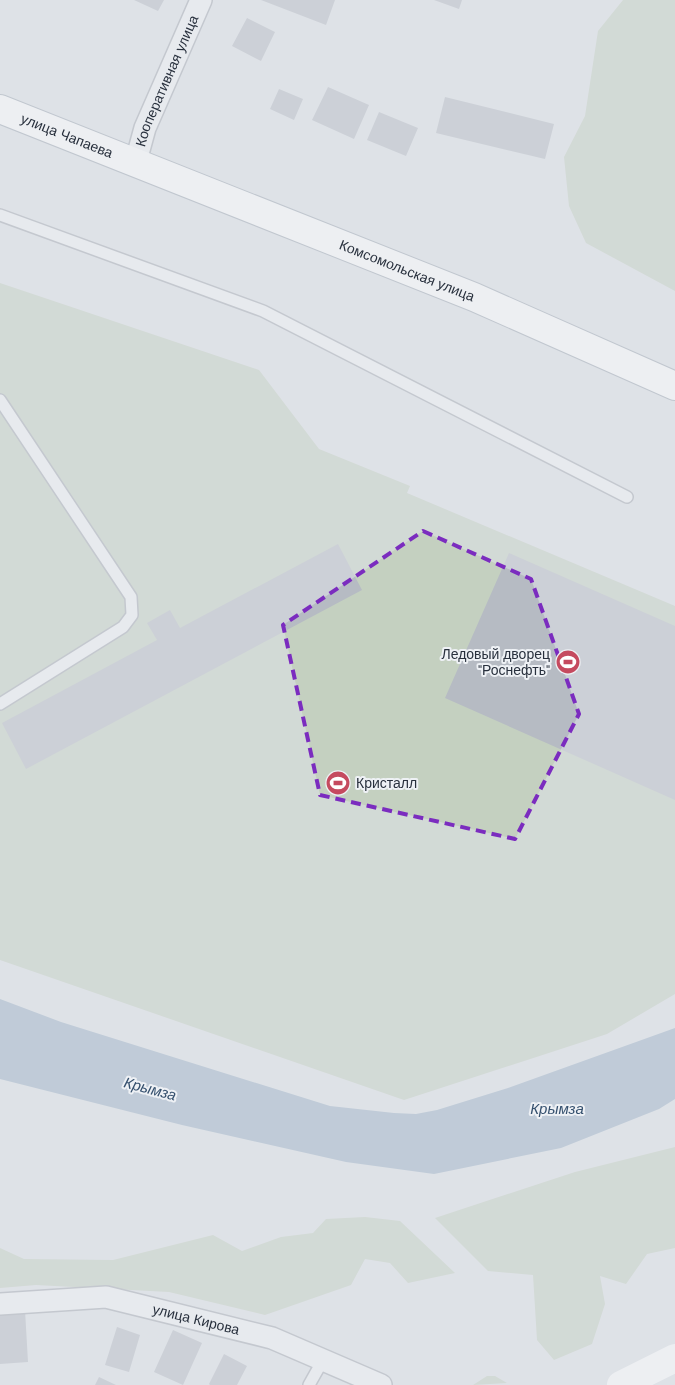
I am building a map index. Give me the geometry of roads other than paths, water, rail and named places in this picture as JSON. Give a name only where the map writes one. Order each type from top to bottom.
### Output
[{"type":"main road","name":"улица Чапаева","points":[[0,109],[136,161]]},
{"type":"main road","name":"Комсомольская улица","points":[[136,161],[474,297],[675,386]]},
{"type":"main road","points":[[621,1385],[675,1358]]},
{"type":"street","name":"Кооперативная улица","points":[[136,161],[145,128],[201,0]]},
{"type":"street","name":"улица Кирова","points":[[0,1304],[106,1298],[272,1338],[382,1385]]},
{"type":"lane","points":[[0,215],[263,311],[627,497]]},
{"type":"lane","points":[[0,400],[131,597],[132,615],[123,627],[0,704]]},
{"type":"lane","points":[[309,1385],[323,1360]]},
{"type":"water","name":"Крымза","points":[[0,999],[61,1022],[330,1106],[416,1114],[437,1110],[508,1088],[675,1028],[675,1099],[659,1109],[561,1148],[434,1174],[346,1162],[182,1125],[0,1079]]},
{"type":"place","name":"Ледовый дворец \"Роснефть\"","points":[[568,662]]},
{"type":"place","name":"Кристалл","points":[[338,783]]}]
